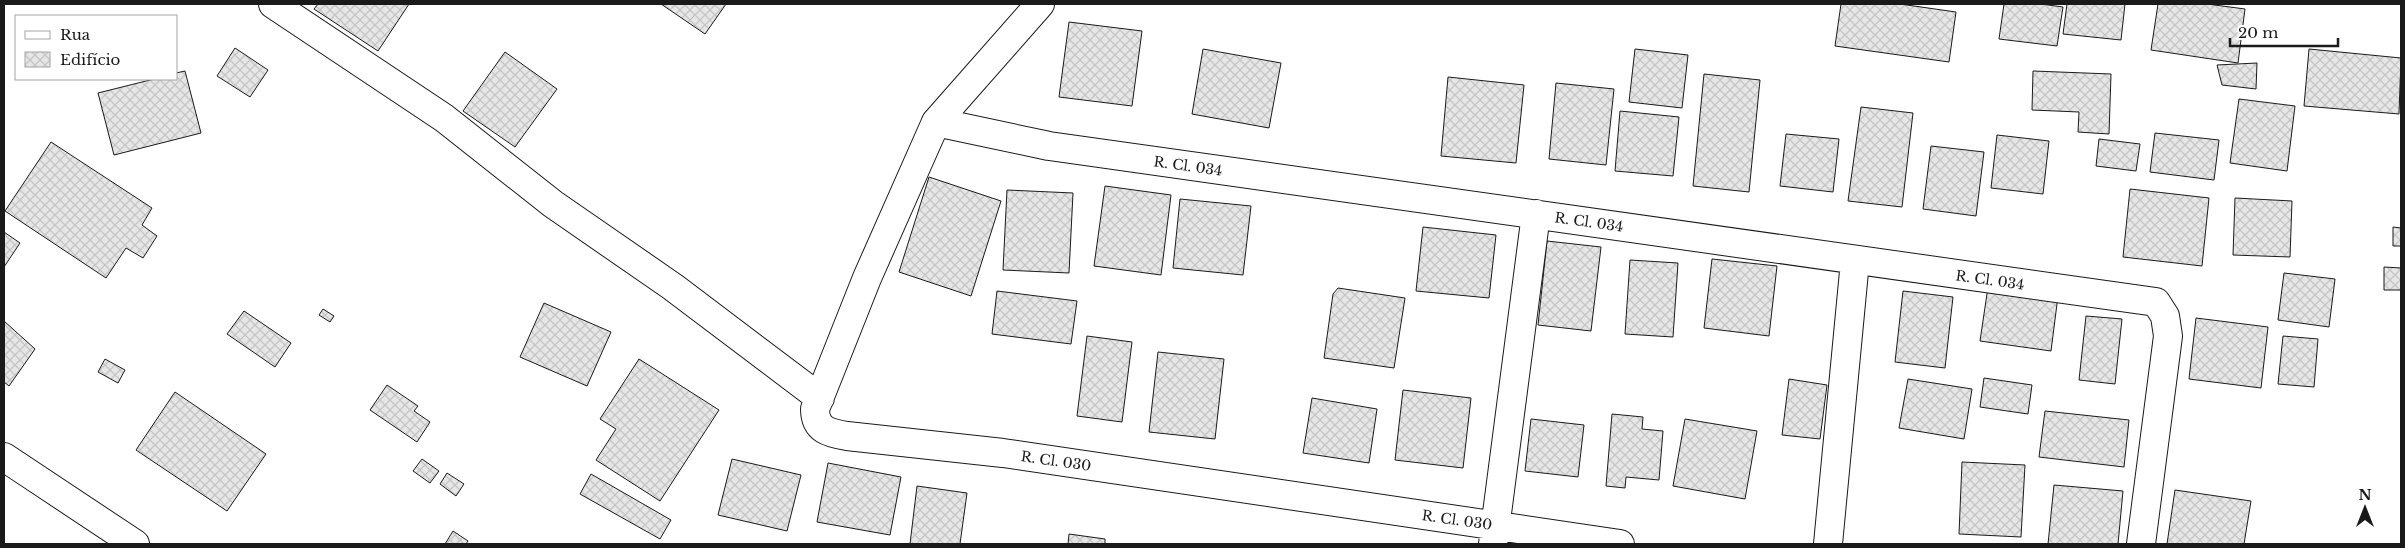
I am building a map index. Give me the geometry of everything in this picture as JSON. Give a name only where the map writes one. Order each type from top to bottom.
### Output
[{"type":"street","points":[[272,4],[444,118],[553,204],[673,286],[820,398]]},
{"type":"street","points":[[936,122],[1040,4]]},
{"type":"street","name":"R. Cl. 030","points":[[936,122],[871,269],[815,409],[815,419],[821,428],[830,433],[847,436],[1004,453],[1494,535],[1620,544]]},
{"type":"street","name":"R. Cl. 034","points":[[936,122],[1049,146],[1536,214],[1855,262],[2156,302],[2165,316],[2168,336],[2141,544]]},
{"type":"street","points":[[1494,535],[1536,214]]},
{"type":"street","points":[[1828,544],[1855,262]]},
{"type":"street","points":[[4,457],[135,544]]},
{"type":"building","points":[[318,4],[409,4],[378,51],[314,9]]},
{"type":"building","points":[[661,4],[726,4],[705,34]]},
{"type":"building","points":[[1841,4],[1900,4],[1956,12],[1949,62],[1835,46]]},
{"type":"building","points":[[2004,4],[2041,4],[2063,7],[2057,46],[1999,39]]},
{"type":"building","points":[[2067,4],[2125,4],[2121,40],[2063,34]]},
{"type":"building","points":[[2158,4],[2207,4],[2245,9],[2238,63],[2151,50]]},
{"type":"building","points":[[1069,22],[1142,31],[1132,106],[1059,97]]},
{"type":"building","points":[[235,48],[268,70],[250,97],[217,76]]},
{"type":"building","points":[[1203,49],[1281,63],[1269,128],[1192,114]]},
{"type":"building","points":[[1635,49],[1688,55],[1682,108],[1629,102]]},
{"type":"building","points":[[2309,49],[2401,58],[2399,114],[2304,106]]},
{"type":"building","points":[[505,52],[557,89],[515,147],[463,111]]},
{"type":"building","points":[[2257,63],[2256,89],[2222,85],[2217,65]]},
{"type":"building","points":[[185,71],[201,133],[114,155],[98,93],[150,80],[178,80],[178,73]]},
{"type":"building","points":[[2033,71],[2111,74],[2109,134],[2078,132],[2079,112],[2032,110]]},
{"type":"building","points":[[1704,74],[1760,80],[1749,192],[1693,186]]},
{"type":"building","points":[[1448,77],[1524,85],[1516,163],[1441,156]]},
{"type":"building","points":[[1556,83],[1614,89],[1606,165],[1549,159]]},
{"type":"building","points":[[2239,99],[2295,106],[2287,171],[2230,163]]},
{"type":"building","points":[[1861,107],[1913,113],[1902,207],[1848,201]]},
{"type":"building","points":[[1620,111],[1679,117],[1673,176],[1615,171]]},
{"type":"building","points":[[2155,133],[2219,140],[2214,180],[2150,172]]},
{"type":"building","points":[[1786,134],[1839,139],[1833,192],[1780,186]]},
{"type":"building","points":[[1997,135],[2049,141],[2043,194],[1991,188]]},
{"type":"building","points":[[2099,139],[2140,144],[2136,171],[2096,166]]},
{"type":"building","points":[[51,142],[152,208],[142,225],[157,236],[143,258],[126,248],[106,278],[5,211]]},
{"type":"building","points":[[1931,146],[1984,152],[1976,216],[1923,209]]},
{"type":"building","points":[[929,177],[1001,201],[971,296],[899,272]]},
{"type":"building","points":[[1105,186],[1171,195],[1161,275],[1094,266]]},
{"type":"building","points":[[2130,189],[2209,198],[2202,266],[2123,257]]},
{"type":"building","points":[[1007,190],[1073,193],[1069,273],[1003,270]]},
{"type":"building","points":[[2235,198],[2292,201],[2290,257],[2233,255]]},
{"type":"building","points":[[1180,199],[1251,206],[1243,275],[1173,268]]},
{"type":"building","points":[[1423,227],[1496,235],[1489,298],[1416,291]]},
{"type":"building","points":[[2393,227],[2401,228],[2401,246],[2393,246]]},
{"type":"building","points":[[4,232],[20,243],[4,267]]},
{"type":"building","points":[[1547,241],[1601,247],[1591,331],[1538,325]]},
{"type":"building","points":[[1712,259],[1777,266],[1769,336],[1704,328]]},
{"type":"building","points":[[1630,260],[1678,263],[1673,337],[1625,334]]},
{"type":"building","points":[[2384,267],[2401,268],[2401,290],[2384,290]]},
{"type":"building","points":[[2284,273],[2335,279],[2329,327],[2278,320]]},
{"type":"building","points":[[1988,287],[2058,296],[2051,351],[1980,341]]},
{"type":"building","points":[[1338,288],[1405,298],[1394,368],[1324,358],[1333,294]]},
{"type":"building","points":[[997,291],[1077,301],[1071,344],[992,334]]},
{"type":"building","points":[[1903,291],[1953,297],[1945,368],[1895,362]]},
{"type":"building","points":[[544,303],[611,332],[587,386],[520,357]]},
{"type":"building","points":[[323,309],[334,316],[330,322],[319,315]]},
{"type":"building","points":[[244,311],[291,343],[275,367],[227,334]]},
{"type":"building","points":[[2086,316],[2122,319],[2115,384],[2079,380]]},
{"type":"building","points":[[2196,318],[2268,327],[2261,388],[2189,379]]},
{"type":"building","points":[[4,321],[35,349],[9,386],[4,382]]},
{"type":"building","points":[[1087,336],[1132,342],[1122,422],[1077,416]]},
{"type":"building","points":[[2283,336],[2318,339],[2314,387],[2278,384]]},
{"type":"building","points":[[1158,352],[1224,359],[1215,439],[1149,432]]},
{"type":"building","points":[[105,359],[125,370],[118,383],[98,372]]},
{"type":"building","points":[[639,359],[719,410],[660,501],[596,460],[616,429],[600,419]]},
{"type":"building","points":[[1984,378],[2032,385],[2028,414],[1980,407]]},
{"type":"building","points":[[1789,379],[1827,385],[1820,439],[1782,435]]},
{"type":"building","points":[[1908,379],[1972,389],[1964,439],[1899,428]]},
{"type":"building","points":[[387,385],[418,406],[414,411],[430,422],[417,442],[370,410]]},
{"type":"building","points":[[1403,390],[1471,398],[1463,468],[1395,460]]},
{"type":"building","points":[[175,392],[266,454],[227,511],[136,450]]},
{"type":"building","points":[[1312,398],[1377,409],[1369,463],[1303,453]]},
{"type":"building","points":[[2045,411],[2129,420],[2124,467],[2039,457]]},
{"type":"building","points":[[1612,414],[1643,417],[1642,429],[1663,431],[1659,480],[1626,477],[1625,488],[1606,486]]},
{"type":"building","points":[[1531,419],[1584,425],[1578,477],[1525,471]]},
{"type":"building","points":[[1685,419],[1757,431],[1745,499],[1673,486]]},
{"type":"building","points":[[422,459],[439,471],[430,483],[413,471]]},
{"type":"building","points":[[732,459],[801,475],[787,531],[718,515]]},
{"type":"building","points":[[1962,462],[2025,465],[2021,537],[1959,534]]},
{"type":"building","points":[[828,463],[901,477],[890,535],[817,522]]},
{"type":"building","points":[[447,473],[464,484],[456,496],[440,484]]},
{"type":"building","points":[[591,474],[671,520],[660,539],[580,494]]},
{"type":"building","points":[[2054,485],[2123,491],[2118,544],[2048,544]]},
{"type":"building","points":[[917,486],[967,493],[960,544],[910,544]]},
{"type":"building","points":[[2175,490],[2251,501],[2244,544],[2167,544]]},
{"type":"building","points":[[453,531],[468,541],[466,544],[445,544]]},
{"type":"building","points":[[1069,534],[1105,539],[1105,544],[1068,544]]}]
